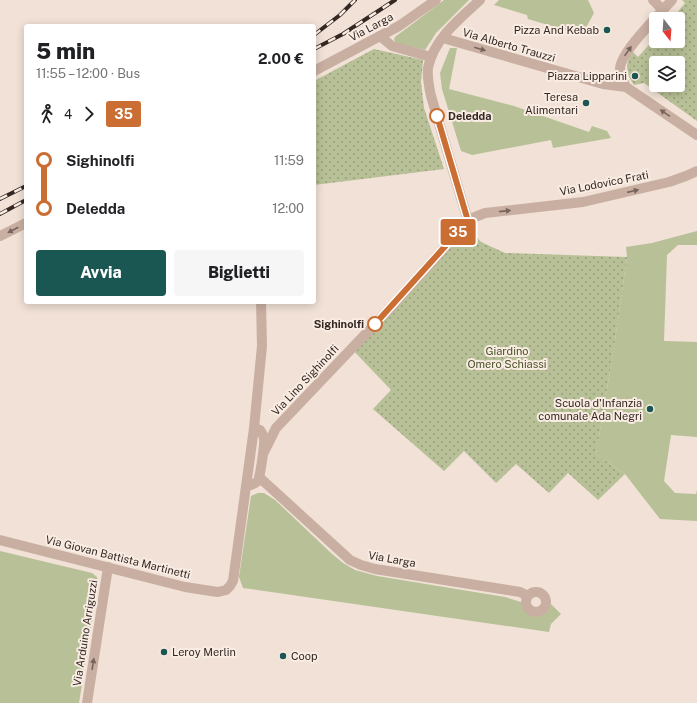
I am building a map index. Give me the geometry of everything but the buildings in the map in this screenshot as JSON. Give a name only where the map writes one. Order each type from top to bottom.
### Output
[{"type":"street","name":"Via Larga","points":[[316,70],[411,19],[436,0]]},
{"type":"street","points":[[468,221],[431,96],[428,68],[431,57],[443,38],[461,17],[480,0]]},
{"type":"street","points":[[653,0],[663,10]]},
{"type":"street","points":[[626,87],[621,77],[620,68],[623,58],[629,49],[672,0]]},
{"type":"street","points":[[380,36],[392,46],[431,57]]},
{"type":"street","name":"Via Alberto Trauzzi","points":[[443,38],[603,84],[626,87],[697,135]]},
{"type":"street","name":"Via Lodovico Frati","points":[[468,221],[485,213],[583,202],[669,182],[697,171]]},
{"type":"street","name":"Via Lino Sighinolfi","points":[[263,454],[276,428],[395,303],[468,221]]},
{"type":"street","points":[[0,236],[24,224]]},
{"type":"street","points":[[254,428],[260,430],[264,439],[263,454],[257,482],[247,486],[262,346],[261,304]]},
{"type":"street","name":"Via Larga","points":[[259,477],[350,560],[361,565],[375,569],[520,592],[528,596]]},
{"type":"street","name":"Via Giovan Battista Martinetti","points":[[0,540],[108,566],[185,587],[211,591],[223,591],[230,586],[233,581],[247,486]]},
{"type":"street","name":"Via Arduino Arriguzzi","points":[[87,703],[108,566]]},
{"type":"green space","points":[[444,0],[469,0],[436,33],[425,50],[396,43],[394,40],[395,37]]},
{"type":"green space","points":[[499,0],[588,0],[594,13],[582,35],[528,19],[527,15],[494,5]]},
{"type":"green space","points":[[682,0],[697,0],[697,121],[657,92],[685,92],[685,56],[649,56],[649,87],[644,83],[634,85],[629,77],[627,68],[628,60],[633,52],[638,57],[649,45],[649,48],[685,48],[685,12],[678,12],[685,3]]},
{"type":"green space","points":[[450,48],[457,48],[449,89],[514,106],[589,132],[592,126],[607,131],[611,138],[553,148],[551,140],[472,155],[461,151],[442,89],[440,73]]},
{"type":"green space","points":[[374,49],[423,60],[421,82],[424,108],[444,169],[316,185],[316,80]]},
{"type":"green space","name":"Giardino Omero Schiassi","points":[[468,227],[481,242],[505,253],[627,257],[613,354],[596,454],[625,474],[598,500],[568,473],[549,493],[516,464],[496,483],[464,451],[444,471],[373,409],[391,390],[349,346]]},
{"type":"green space","name":"Scuola d'Infanzia comunale Ada Negri","points":[[697,231],[697,245],[678,245],[667,255],[664,341],[697,342],[697,437],[671,435],[664,481],[675,493],[696,494],[697,490],[697,521],[660,519],[625,474],[596,454],[613,354],[627,257],[626,247],[652,243]]},
{"type":"green space","points":[[258,493],[264,493],[275,500],[331,553],[343,563],[355,570],[377,576],[505,597],[521,602],[529,615],[533,616],[545,614],[551,604],[561,614],[551,624],[549,632],[243,588],[239,577],[251,496]]},
{"type":"green space","points":[[0,551],[92,573],[97,577],[98,584],[79,703],[0,703]]},
{"type":"railway","points":[[316,33],[340,15],[355,0]]},
{"type":"railway","points":[[316,48],[343,34],[395,0]]},
{"type":"railway","points":[[0,199],[24,187]]},
{"type":"railway","points":[[0,214],[24,201]]},
{"type":"bus line","name":"35","points":[[375,324],[468,221],[437,116]]},
{"type":"place","name":"Pizza And Kebab","points":[[607,30]]},
{"type":"place","name":"Piazza Lipparini","points":[[635,76]]},
{"type":"place","name":"Teresa Alimentari","points":[[586,103]]},
{"type":"place","name":"Deledda","points":[[437,116]]},
{"type":"place","name":"Sighinolfi","points":[[375,324]]},
{"type":"place","name":"Scuola d'Infanzia comunale Ada Negri","points":[[650,409]]},
{"type":"place","name":"Leroy Merlin","points":[[164,652]]},
{"type":"place","name":"Coop","points":[[283,656]]}]
